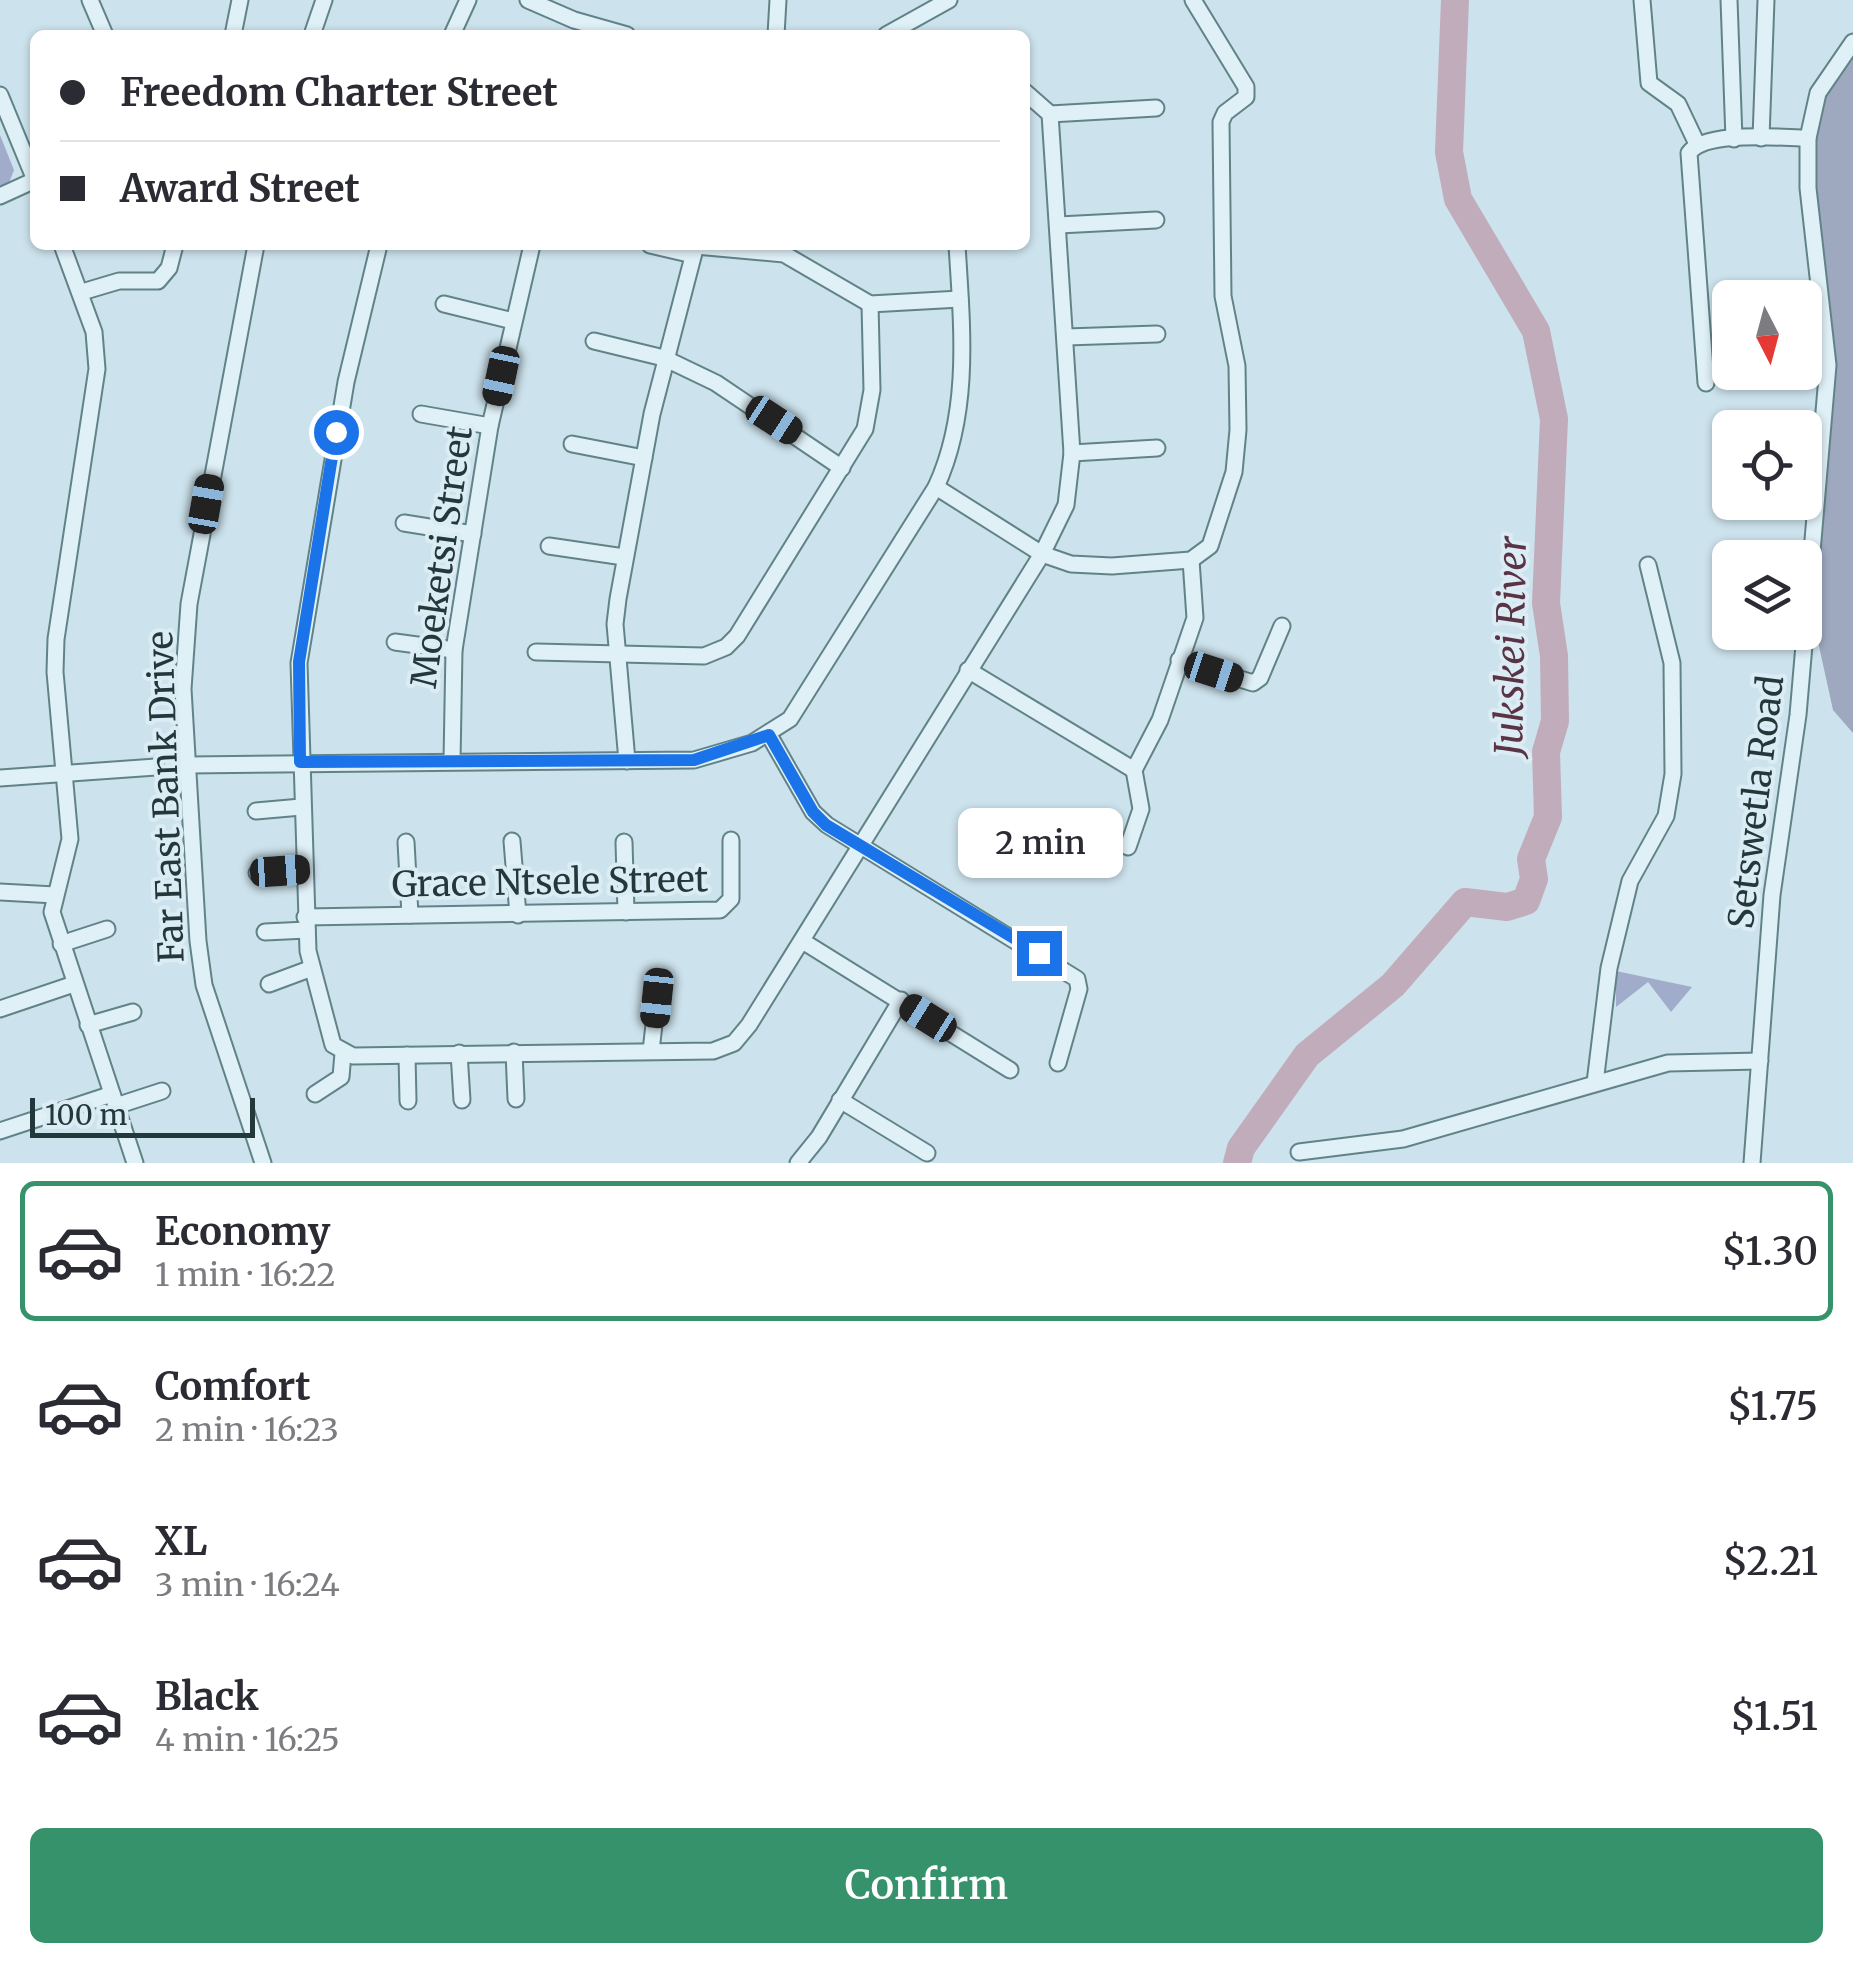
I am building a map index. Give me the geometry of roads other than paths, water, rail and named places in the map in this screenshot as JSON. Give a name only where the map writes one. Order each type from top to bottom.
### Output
[{"type":"street","points":[[90,0],[103,30]]},
{"type":"street","points":[[233,30],[240,0]]},
{"type":"street","points":[[314,30],[324,0]]},
{"type":"street","points":[[454,30],[468,0]]},
{"type":"street","points":[[528,0],[609,30]]},
{"type":"street","points":[[776,30],[778,0]]},
{"type":"street","points":[[895,30],[950,0]]},
{"type":"street","points":[[936,487],[1042,554],[1091,566],[1190,560],[1202,554],[1215,535],[1237,454],[1237,366],[1223,296],[1221,122],[1225,113],[1246,97],[1246,88],[1193,0]]},
{"type":"street","points":[[1642,0],[1650,83],[1678,104],[1696,144]]},
{"type":"street","points":[[1730,0],[1734,138]]},
{"type":"street","points":[[1761,138],[1766,0]]},
{"type":"street","name":"Setswetla Road","points":[[1752,1163],[1772,895],[1798,716],[1828,366],[1808,188],[1808,138],[1818,93],[1853,42]]},
{"type":"street","points":[[0,95],[30,168]]},
{"type":"street","points":[[343,1053],[713,1051],[734,1043],[804,942],[1042,554],[1066,505],[1072,453],[1050,114],[1030,96]]},
{"type":"street","points":[[1050,114],[1156,108]]},
{"type":"street","points":[[1706,383],[1690,152],[1696,144],[1734,138],[1808,138]]},
{"type":"street","points":[[0,196],[30,182]]},
{"type":"street","points":[[1059,226],[1156,220]]},
{"type":"street","points":[[64,250],[94,332],[97,369],[56,639],[68,859],[52,912],[135,1163]]},
{"type":"street","points":[[82,292],[118,281],[158,280],[168,268],[173,250]]},
{"type":"street","name":"Far East Bank Drive","points":[[255,250],[189,604],[184,655],[198,941],[204,985],[263,1163]]},
{"type":"street","points":[[315,1094],[342,1077],[343,1053],[331,1038],[312,968],[306,924],[298,678],[346,382],[378,250]]},
{"type":"street","name":"Moeketsi Street","points":[[452,761],[454,650],[490,426],[531,250]]},
{"type":"street","points":[[627,761],[616,624],[624,557],[664,358],[695,250]]},
{"type":"street","points":[[713,250],[784,254],[870,304],[960,299]]},
{"type":"street","points":[[188,765],[709,758],[769,735],[790,719],[811,692],[936,487],[959,422],[957,250]]},
{"type":"street","points":[[444,304],[513,321]]},
{"type":"street","points":[[536,652],[618,658],[704,656],[726,647],[842,468],[869,417],[870,304]]},
{"type":"street","points":[[1066,338],[1157,334]]},
{"type":"street","points":[[594,342],[664,358],[716,383],[842,468]]},
{"type":"street","points":[[420,414],[490,426]]},
{"type":"street","points":[[572,444],[644,458]]},
{"type":"street","points":[[1072,453],[1157,448]]},
{"type":"street","points":[[404,523],[473,534]]},
{"type":"street","points":[[549,546],[624,557]]},
{"type":"street","points":[[1128,846],[1141,809],[1134,770],[1160,720],[1195,618],[1190,560]]},
{"type":"street","points":[[1595,1083],[1609,968],[1630,881],[1666,816],[1673,774],[1672,663],[1648,565]]},
{"type":"street","points":[[1179,660],[1253,683],[1260,678],[1282,626]]},
{"type":"street","points":[[394,642],[454,650]]},
{"type":"street","points":[[968,670],[1134,770]]},
{"type":"street","points":[[769,735],[813,812],[1078,979],[1079,989],[1058,1063]]},
{"type":"street","points":[[0,778],[156,767]]},
{"type":"street","points":[[256,811],[300,806]]},
{"type":"street","points":[[512,840],[518,915]]},
{"type":"street","name":"Grace Ntsele Street","points":[[265,932],[306,924],[410,916],[707,912],[727,907],[732,888],[731,840]]},
{"type":"street","points":[[406,842],[410,916]]},
{"type":"street","points":[[624,842],[626,912]]},
{"type":"street","points":[[257,873],[302,869]]},
{"type":"street","points":[[0,892],[55,895]]},
{"type":"street","points":[[60,944],[108,929]]},
{"type":"street","points":[[804,942],[1010,1070]]},
{"type":"street","points":[[269,984],[312,968]]},
{"type":"street","points":[[0,1009],[74,984]]},
{"type":"street","points":[[651,1052],[657,998]]},
{"type":"street","points":[[798,1163],[901,1000]]},
{"type":"street","points":[[88,1025],[133,1012]]},
{"type":"street","points":[[514,1052],[516,1099]]},
{"type":"street","points":[[459,1054],[462,1100]]},
{"type":"street","points":[[407,1055],[408,1101]]},
{"type":"street","points":[[1299,1152],[1403,1139],[1668,1063],[1760,1061]]},
{"type":"street","points":[[0,1132],[114,1100],[162,1091]]},
{"type":"street","points":[[840,1100],[927,1153]]},
{"type":"waterway","name":"Jukskei River","points":[[1237,1163],[1241,1148],[1307,1055],[1393,985],[1465,902],[1507,907],[1526,901],[1534,879],[1531,859],[1548,817],[1546,752],[1555,721],[1554,656],[1546,603],[1554,419],[1536,331],[1458,199],[1449,152],[1455,0]]}]
